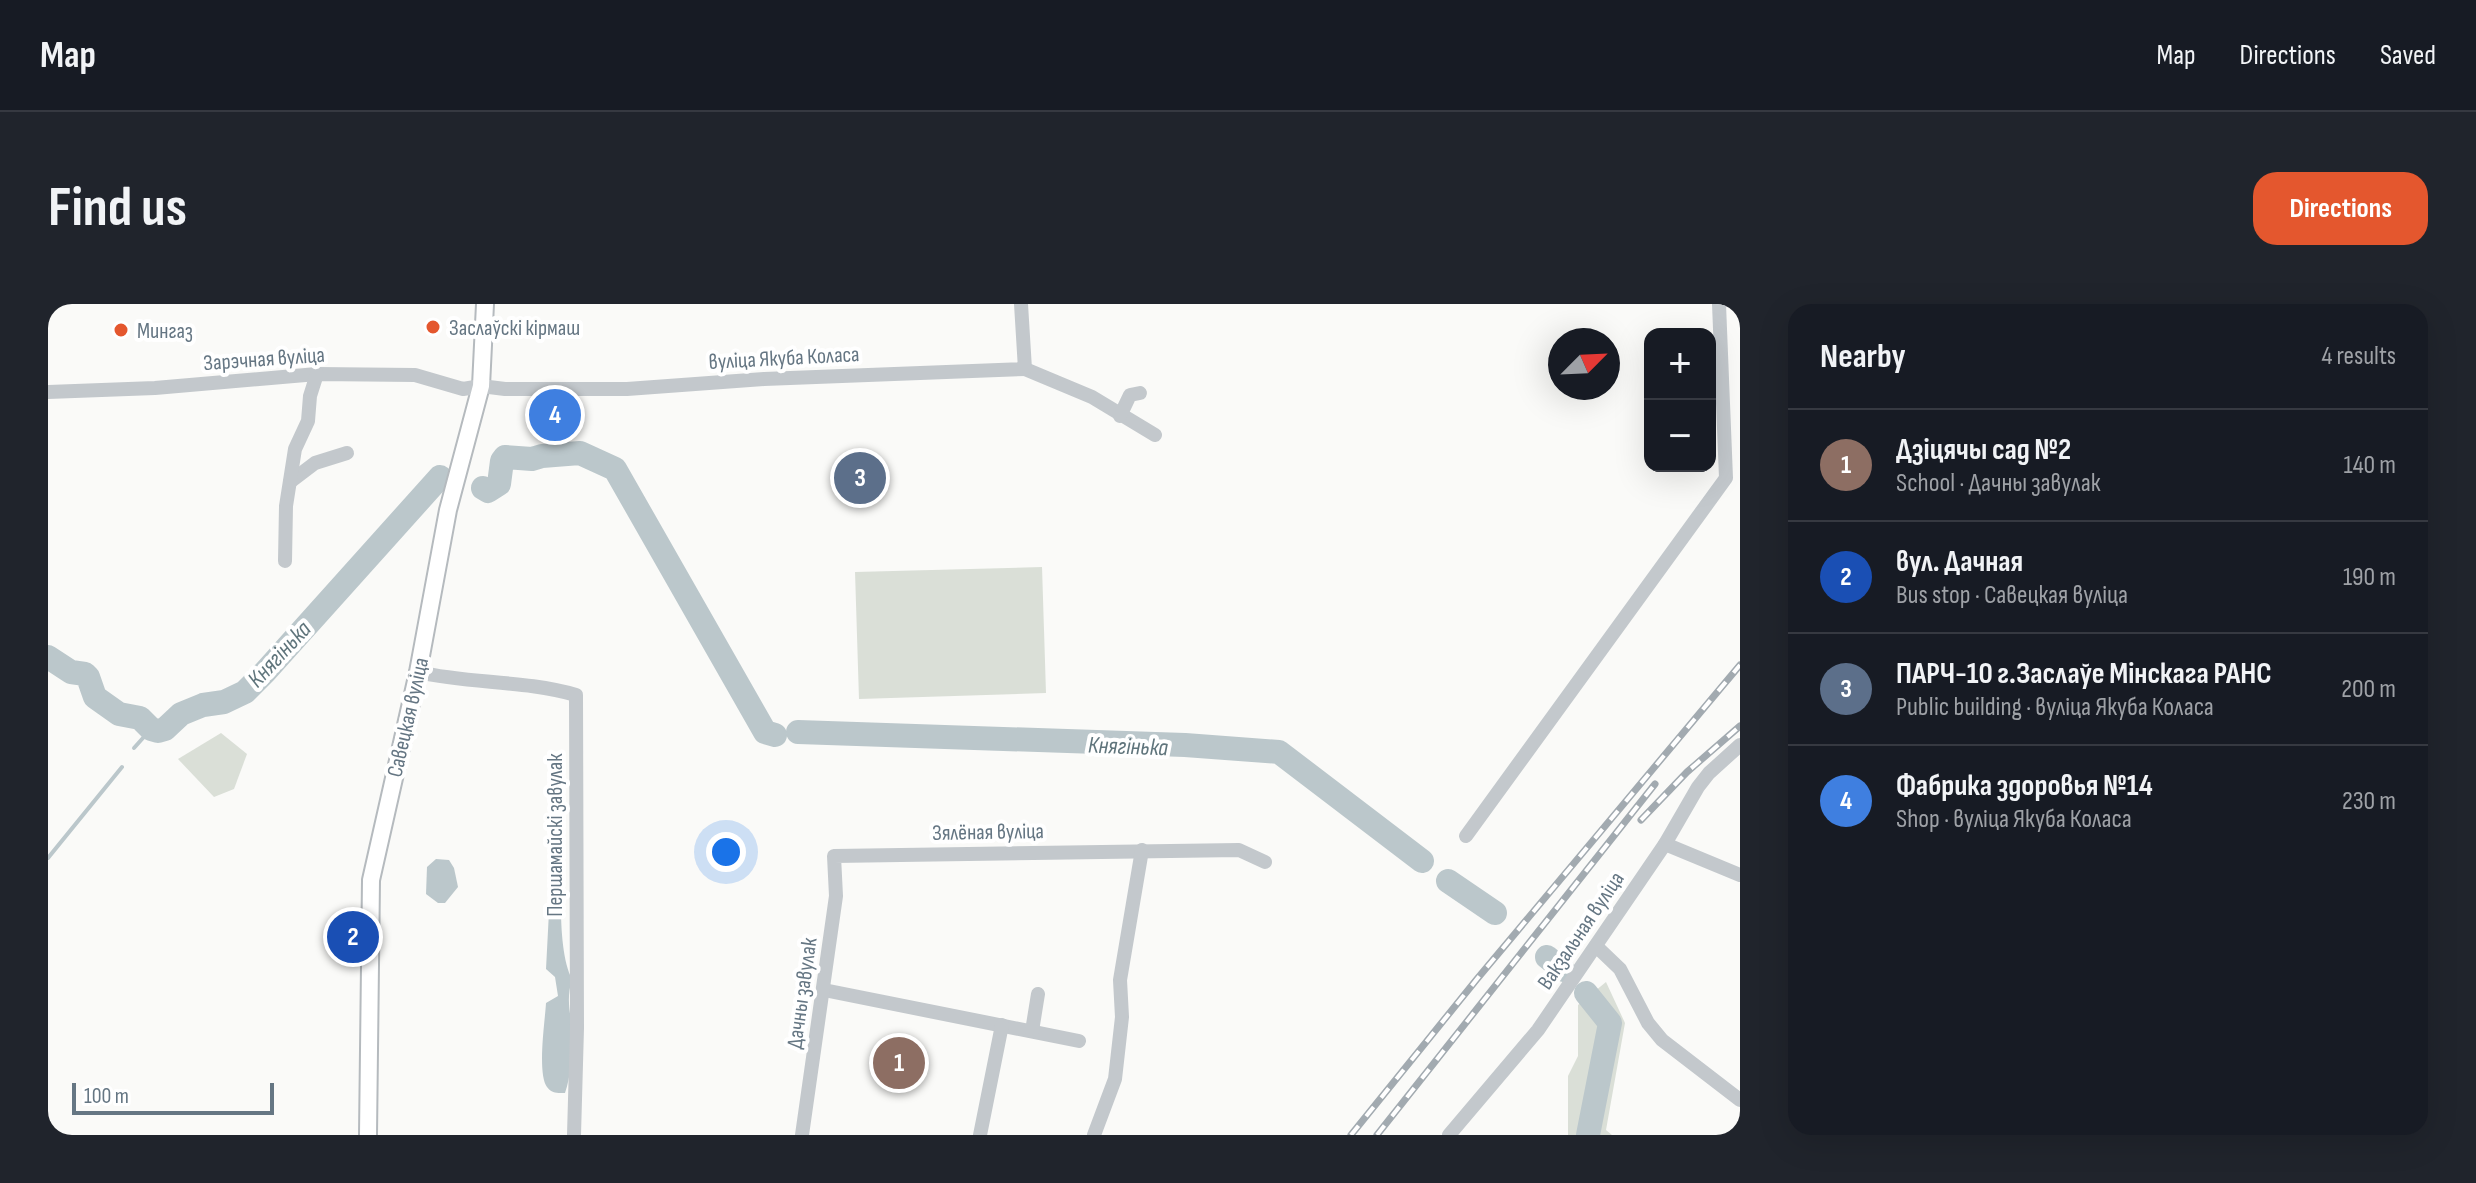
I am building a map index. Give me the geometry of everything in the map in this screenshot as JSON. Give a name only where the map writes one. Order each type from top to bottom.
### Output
[{"type":"main road","name":"Савецкая вуліца","points":[[368,1135],[371,880],[418,672],[448,510],[481,386],[485,304]]},
{"type":"street","points":[[1021,304],[1025,369],[1092,397],[1155,435]]},
{"type":"street","points":[[1466,836],[1726,478],[1719,304]]},
{"type":"street","name":"вуліца Якуба Коласа","points":[[481,386],[505,389],[627,389],[764,379],[1025,369]]},
{"type":"street","name":"Зарэчная вуліца","points":[[48,392],[155,388],[317,374],[415,375],[463,389],[481,386]]},
{"type":"street","points":[[285,561],[286,506],[295,449],[308,421],[310,396],[317,374]]},
{"type":"street","points":[[1120,416],[1130,395],[1140,393]]},
{"type":"street","points":[[290,482],[315,463],[347,453]]},
{"type":"street","name":"Першамайскі завулак","points":[[418,672],[544,686],[576,695],[577,1028],[574,1135]]},
{"type":"street","name":"Вакзальная вуліца","points":[[1449,1135],[1538,1030],[1597,947],[1704,780],[1740,745]]},
{"type":"street","points":[[1665,844],[1740,875]]},
{"type":"street","points":[[1094,1135],[1115,1079],[1122,1017],[1120,980],[1142,850]]},
{"type":"street","name":"Зялёная вуліца","points":[[834,856],[1239,850],[1265,862]]},
{"type":"street","name":"Дачны завулак","points":[[802,1135],[836,896],[834,856]]},
{"type":"street","points":[[1597,947],[1620,969],[1648,1023],[1662,1040],[1740,1100]]},
{"type":"street","points":[[824,990],[1079,1041]]},
{"type":"street","points":[[1032,1031],[1038,994]]},
{"type":"street","points":[[980,1135],[1002,1025]]},
{"type":"shaded area","points":[[1042,567],[1046,693],[859,699],[855,572]]},
{"type":"shaded area","points":[[221,733],[247,754],[234,789],[214,797],[178,759]]},
{"type":"shaded area","points":[[555,805],[564,812],[561,922],[566,964],[572,979],[569,1002],[571,1057],[565,1093],[553,1092],[547,1087],[542,1070],[546,1003],[558,996],[555,977],[546,969],[551,873],[548,814]]},
{"type":"shaded area","points":[[436,859],[449,860],[458,887],[445,903],[438,903],[426,894],[427,867]]},
{"type":"shaded area","points":[[1606,982],[1625,1023],[1606,1130],[1612,1135],[1568,1135],[1568,1076],[1578,1056],[1578,1005]]},
{"type":"waterway","name":"Княгінька","points":[[483,488],[488,491],[499,484],[505,457],[532,459],[580,453],[615,469],[765,732],[775,735]]},
{"type":"waterway","name":"Княгінька","points":[[48,657],[71,672],[85,674],[95,697],[119,714],[140,718],[151,729],[158,731],[165,729],[181,714],[203,705],[224,702],[245,692],[265,672],[440,477]]},
{"type":"waterway","points":[[134,748],[151,729]]},
{"type":"waterway","name":"Княгінька","points":[[798,732],[1185,745],[1279,752],[1422,861]]},
{"type":"waterway","points":[[48,858],[122,767]]},
{"type":"waterway","name":"Княгінька","points":[[1448,881],[1495,913]]},
{"type":"waterway","name":"Княгінька","points":[[1547,957],[1563,970]]},
{"type":"waterway","name":"Княгінька","points":[[1586,993],[1610,1023],[1588,1135]]},
{"type":"railway","points":[[1351,1135],[1740,665]]},
{"type":"railway","points":[[1641,820],[1687,772],[1740,726]]},
{"type":"railway","points":[[1377,1135],[1655,784]]},
{"type":"place","name":"Заслаўскі кірмаш","points":[[433,327]]},
{"type":"place","name":"Мингаз","points":[[121,330]]},
{"type":"place","name":"Фабрика здоровья №14","points":[[555,415]]},
{"type":"place","name":"ПАРЧ-10 г.Заслаўе Мінскага РАНС","points":[[860,478]]},
{"type":"place","name":"вул. Дачная","points":[[353,937]]},
{"type":"place","name":"Дзіцячы сад №2","points":[[899,1063]]}]
